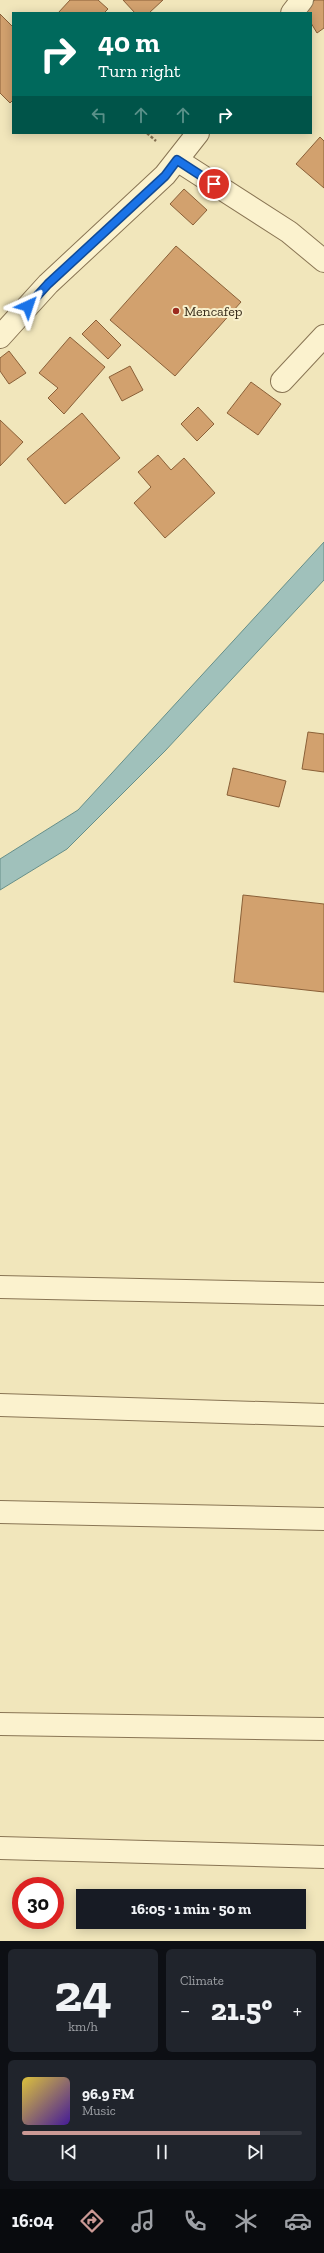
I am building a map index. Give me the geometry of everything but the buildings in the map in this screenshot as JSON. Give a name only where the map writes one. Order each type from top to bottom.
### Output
[{"type":"street","points":[[293,12],[302,0]]},
{"type":"street","points":[[0,337],[48,284],[165,176],[197,134]]},
{"type":"street","points":[[177,160],[289,232],[324,261]]},
{"type":"street","points":[[282,381],[324,336]]},
{"type":"street","points":[[0,1287],[324,1294]]},
{"type":"street","points":[[0,1405],[324,1415]]},
{"type":"street","points":[[0,1512],[324,1519]]},
{"type":"street","points":[[0,1724],[324,1729]]},
{"type":"street","points":[[0,1848],[324,1858]]},
{"type":"water","points":[[324,542],[324,580],[165,751],[67,849],[0,890],[0,859],[78,810]]},
{"type":"place","name":"Mencafep","points":[[176,311]]},
{"type":"route","points":[[28,306],[48,284],[165,176],[177,160],[214,184]]}]
